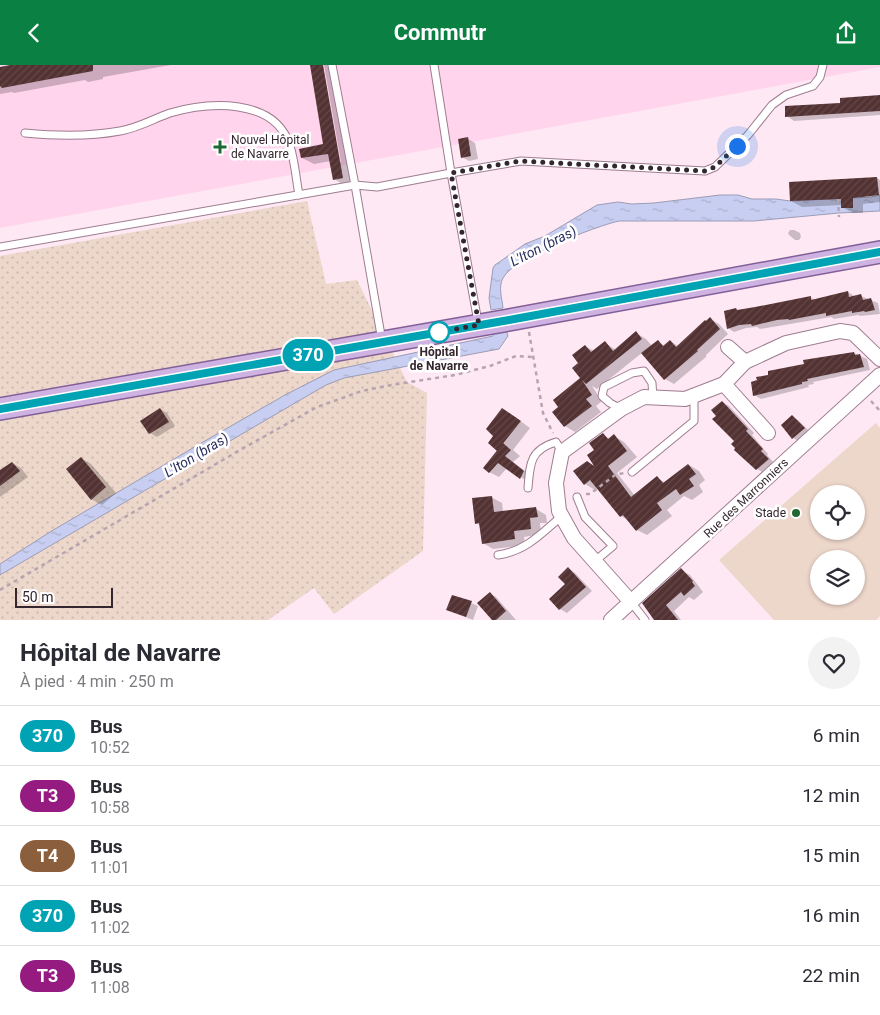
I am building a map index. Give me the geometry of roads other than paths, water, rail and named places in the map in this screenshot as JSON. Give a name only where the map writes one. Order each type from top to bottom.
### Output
[{"type":"main road","points":[[0,409],[517,319],[880,252]]},
{"type":"street","points":[[631,602],[574,538],[559,511],[556,483],[559,447],[644,397],[685,399],[724,384],[745,362],[786,343],[840,331],[853,333],[880,359]]},
{"type":"street","points":[[728,347],[745,362]]},
{"type":"street","name":"Rue des Marronniers","points":[[611,620],[880,375]]},
{"type":"street","points":[[724,384],[768,433]]},
{"type":"lane","points":[[332,65],[382,341]]},
{"type":"lane","points":[[434,65],[451,173],[484,324]]},
{"type":"lane","points":[[0,247],[355,185],[377,187],[520,161],[705,171],[715,167],[748,135],[772,105],[786,95],[813,86],[820,77],[824,65]]},
{"type":"lane","points":[[25,133],[78,136],[97,135],[140,126],[188,108],[231,105],[248,109],[271,119],[282,130],[290,145],[299,195]]},
{"type":"lane","points":[[621,409],[602,396],[604,387],[632,373],[644,371],[652,383],[653,398]]},
{"type":"lane","points":[[632,471],[694,421],[694,395]]},
{"type":"lane","points":[[528,488],[530,469],[535,453],[547,445],[559,447]]},
{"type":"lane","points":[[577,497],[584,517],[613,547],[596,561]]},
{"type":"lane","points":[[498,555],[508,554],[525,547],[562,517]]},
{"type":"lane","points":[[631,602],[645,620]]},
{"type":"water","name":"L'Iton (bras)","points":[[720,195],[738,195],[752,199],[790,201],[880,195],[880,211],[754,221],[619,221],[575,236],[522,261],[503,278],[501,293],[503,308],[491,310],[489,298],[495,265],[525,244],[545,236],[597,205],[618,202],[632,204],[654,203]]},
{"type":"water","name":"L'Iton (bras)","points":[[505,327],[508,336],[499,349],[344,378],[326,385],[0,575],[0,564],[50,532],[285,395],[334,370],[493,336],[493,329]]},
{"type":"place","name":"Nouvel Hôpital de Navarre","points":[[220,147]]},
{"type":"place","name":"Hôpital de Navarre","points":[[439,332]]},
{"type":"place","name":"Stade","points":[[796,513]]}]
